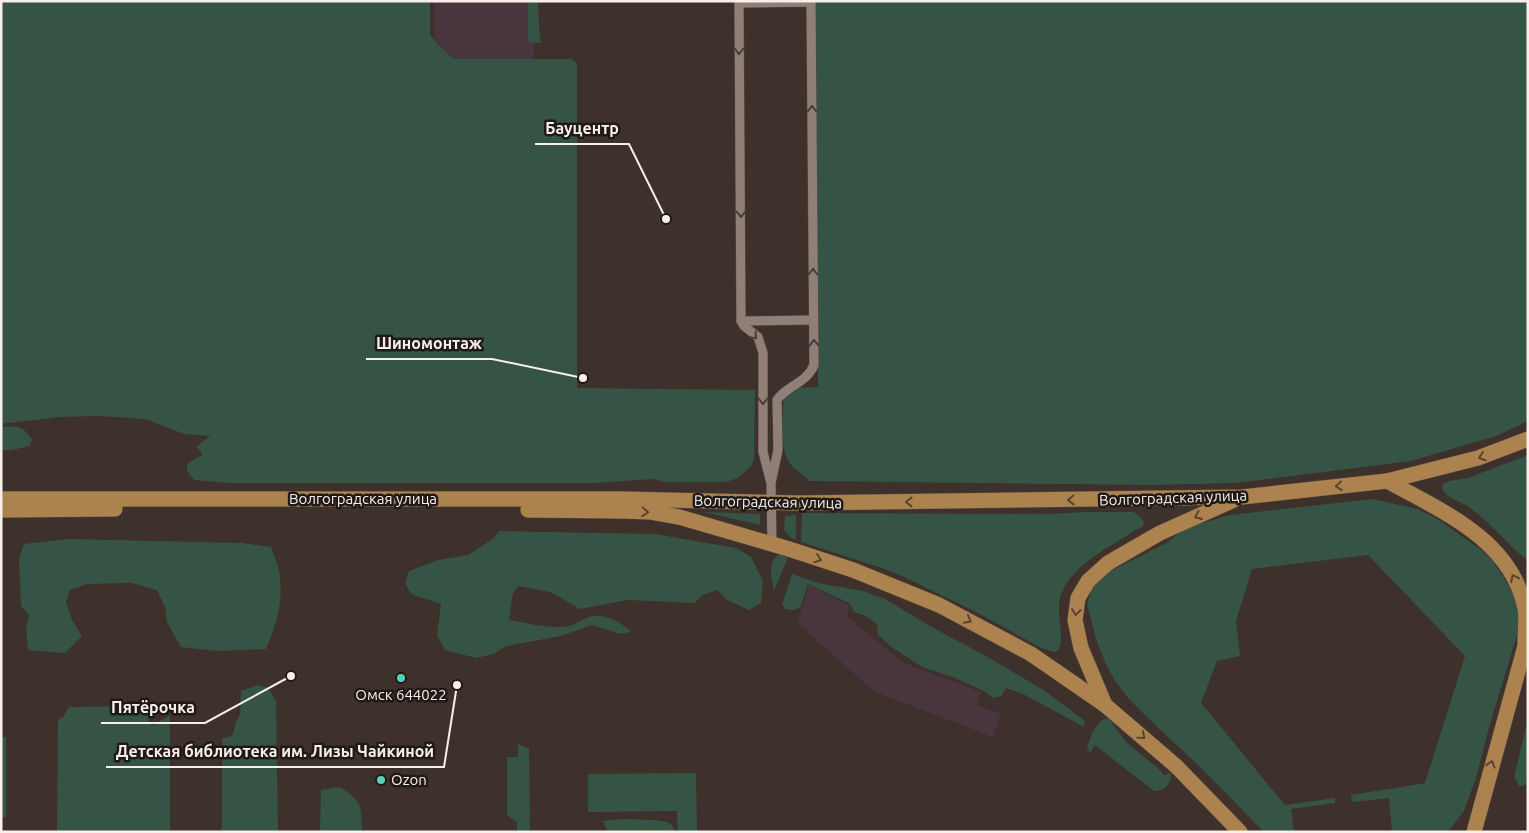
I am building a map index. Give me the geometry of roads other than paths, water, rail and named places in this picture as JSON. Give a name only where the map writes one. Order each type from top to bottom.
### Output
[{"type":"main road","name":"Волгоградская улица","points":[[1,499],[939,502],[1242,497],[1387,481],[1478,458],[1528,439]]},
{"type":"main road","points":[[1387,481],[1457,519],[1485,542],[1503,560],[1516,578],[1526,610],[1526,639],[1474,832]]},
{"type":"main road","points":[[1105,705],[1081,648],[1075,620],[1078,598],[1088,581],[1108,563],[1160,533],[1242,497]]},
{"type":"main road","name":"Волгоградская улица","points":[[1,510],[418,508],[651,512],[679,517],[853,570],[939,605],[1031,654],[1105,705],[1176,766],[1240,832]]},
{"type":"main road","points":[[1464,832],[1479,811]]},
{"type":"street","points":[[771,483],[778,450],[777,400],[782,394],[805,379],[814,365],[811,2],[739,2],[741,321],[744,326],[758,337],[763,352],[763,452],[771,483],[772,544]]},
{"type":"street","points":[[741,321],[814,320]]},
{"type":"place","name":"Бауцентр","points":[[666,219]]},
{"type":"place","name":"Шиномонтаж","points":[[583,378]]},
{"type":"place","name":"Пятёрочка","points":[[291,676]]},
{"type":"place","name":"Омск 644022","points":[[401,678]]},
{"type":"place","name":"Детская библиотека им. Лизы Чайкиной","points":[[457,685]]},
{"type":"place","name":"Ozon","points":[[381,780]]}]
